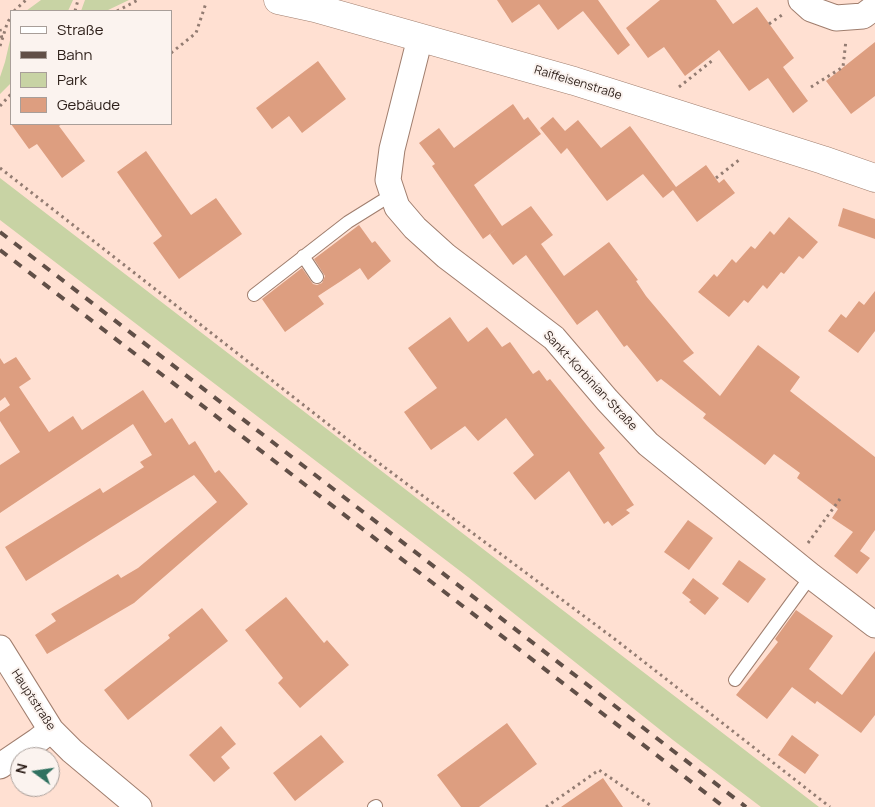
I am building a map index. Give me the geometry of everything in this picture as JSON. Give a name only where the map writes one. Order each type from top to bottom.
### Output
[{"type":"street","name":"Raiffeisenstraße","points":[[278,0],[315,8],[580,83],[875,178]]},
{"type":"street","points":[[802,0],[811,9],[836,18],[862,16],[875,7]]},
{"type":"street","name":"Sankt-Korbinian-Straße","points":[[420,38],[392,149],[388,180],[397,207],[415,228],[440,251],[554,338],[648,444],[875,625]]},
{"type":"street","name":"Hauptstraße","points":[[0,648],[51,730],[72,751],[139,807]]},
{"type":"street","points":[[0,766],[51,730]]},
{"type":"lane","points":[[254,295],[348,222],[393,194]]},
{"type":"lane","points":[[303,256],[317,277]]},
{"type":"lane","points":[[735,680],[803,569]]},
{"type":"path","points":[[15,10],[26,0]]},
{"type":"path","points":[[119,10],[138,0]]},
{"type":"path","points":[[172,52],[196,32],[206,3]]},
{"type":"path","points":[[811,87],[843,67],[850,17]]},
{"type":"path","points":[[0,46],[10,19]]},
{"type":"path","points":[[0,30],[2,40]]},
{"type":"path","points":[[673,92],[713,60]]},
{"type":"path","points":[[0,106],[10,95]]},
{"type":"path","points":[[716,178],[745,155]]},
{"type":"path","points":[[0,168],[356,446],[616,640],[830,807]]},
{"type":"path","points":[[803,569],[840,498]]},
{"type":"path","points":[[546,807],[599,770],[650,805],[650,807]]},
{"type":"green space","points":[[41,0],[73,0],[68,10],[27,10]]},
{"type":"green space","points":[[85,0],[129,0],[108,10],[81,10]]},
{"type":"green space","points":[[10,40],[10,84],[0,94],[0,77]]},
{"type":"green space","points":[[0,178],[819,807],[761,807],[673,740],[468,577],[0,220]]},
{"type":"building","points":[[497,0],[598,0],[630,45],[618,55],[583,11],[558,30],[539,4],[512,23]]},
{"type":"building","points":[[660,0],[716,0],[733,24],[757,7],[794,58],[783,67],[808,101],[793,113],[768,78],[749,91],[719,50],[685,76],[664,47],[648,58],[626,28]]},
{"type":"building","points":[[875,42],[875,96],[851,114],[826,81]]},
{"type":"building","points":[[318,61],[346,99],[302,133],[289,116],[272,129],[256,108]]},
{"type":"building","points":[[513,104],[524,120],[528,117],[541,134],[474,185],[502,226],[531,206],[553,235],[541,244],[564,276],[609,242],[638,280],[636,281],[646,296],[694,353],[683,361],[720,396],[758,345],[800,377],[790,391],[875,457],[875,530],[860,551],[870,558],[857,574],[834,556],[853,532],[832,518],[838,509],[797,478],[800,473],[774,454],[765,465],[703,418],[706,414],[661,379],[657,382],[627,345],[624,347],[597,310],[577,325],[526,255],[513,265],[490,234],[498,228],[483,239],[432,166],[435,164],[419,143],[439,128],[454,148]]},
{"type":"building","points":[[553,117],[565,131],[578,120],[601,148],[630,126],[676,187],[706,165],[719,183],[724,179],[735,193],[697,222],[673,190],[663,198],[643,174],[607,201],[567,148],[561,154],[540,128]]},
{"type":"building","points":[[12,125],[60,125],[59,126],[85,161],[62,178],[37,144],[29,149]]},
{"type":"building","points":[[146,151],[191,215],[216,198],[242,234],[179,279],[153,243],[162,236],[117,172]]},
{"type":"building","points":[[843,208],[875,219],[875,239],[838,226]]},
{"type":"building","points":[[789,217],[818,242],[803,259],[799,256],[784,274],[781,272],[767,289],[763,285],[748,303],[744,300],[729,317],[698,292],[714,274],[717,277],[732,259],[736,263],[751,246],[755,249],[770,231],[774,235]]},
{"type":"building","points":[[359,225],[372,243],[375,241],[391,261],[368,280],[360,268],[318,296],[324,304],[285,332],[262,299],[302,268],[313,284],[322,283],[325,276],[314,259]]},
{"type":"building","points":[[875,291],[875,331],[858,353],[828,331],[841,314],[846,318],[859,301],[864,305]]},
{"type":"building","points":[[450,317],[468,342],[487,327],[502,347],[510,342],[533,374],[539,370],[547,381],[550,379],[605,448],[599,453],[634,505],[626,510],[630,513],[612,526],[608,521],[604,524],[569,471],[535,500],[513,473],[534,455],[506,418],[478,441],[465,426],[431,450],[404,412],[437,388],[408,348]]},
{"type":"building","points":[[16,357],[31,379],[19,387],[49,432],[73,416],[82,430],[143,390],[165,423],[172,418],[189,445],[195,441],[215,473],[219,470],[248,504],[134,603],[47,654],[35,635],[56,621],[51,614],[118,574],[121,578],[138,568],[217,502],[194,475],[26,581],[5,547],[100,488],[103,493],[144,467],[140,462],[152,455],[133,424],[0,513],[0,465],[20,452],[0,421],[0,412],[10,405],[5,397],[0,401],[0,358],[4,364]]},
{"type":"building","points":[[688,520],[713,538],[689,570],[664,552]]},
{"type":"building","points":[[739,560],[766,579],[748,603],[722,584]]},
{"type":"building","points":[[693,578],[719,598],[705,615],[689,602],[691,600],[682,593]]},
{"type":"building","points":[[286,597],[324,643],[327,640],[349,665],[300,708],[278,683],[283,678],[245,630]]},
{"type":"building","points":[[202,608],[228,641],[128,720],[104,690],[170,638],[168,635]]},
{"type":"building","points":[[796,610],[833,636],[809,669],[842,695],[875,651],[875,715],[861,733],[817,701],[815,704],[792,687],[767,719],[736,695],[778,642],[775,639]]},
{"type":"building","points":[[507,723],[537,764],[479,807],[461,807],[437,775]]},
{"type":"building","points":[[221,726],[236,744],[221,757],[230,768],[214,782],[189,755]]},
{"type":"building","points":[[321,735],[344,762],[295,801],[273,773]]},
{"type":"building","points":[[792,735],[819,755],[805,774],[778,755]]},
{"type":"building","points":[[603,778],[623,807],[561,807]]},
{"type":"railway","points":[[0,232],[746,807]]},
{"type":"railway","points":[[0,250],[724,807]]}]
